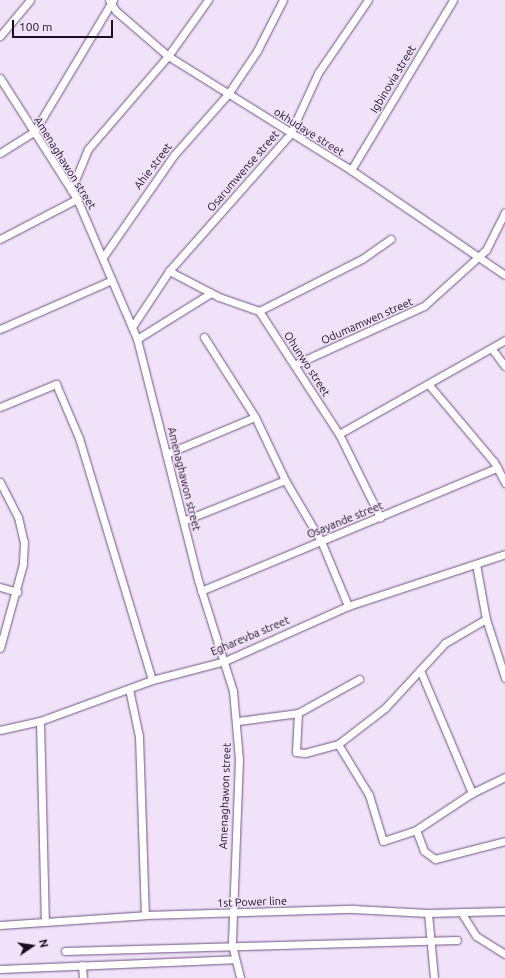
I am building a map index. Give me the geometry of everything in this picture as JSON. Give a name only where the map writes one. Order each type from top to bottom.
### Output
[{"type":"street","points":[[0,36],[30,0]]},
{"type":"street","points":[[71,190],[88,149],[168,56],[208,0]]},
{"type":"street","name":"Ahie street","points":[[104,257],[174,155],[228,94],[256,51],[283,0]]},
{"type":"street","name":"Osarumwense street","points":[[132,327],[169,271],[290,134],[318,73],[368,0]]},
{"type":"street","name":"Igbinovia street","points":[[351,170],[454,0]]},
{"type":"street","points":[[0,153],[34,132],[111,1]]},
{"type":"street","name":"okhudaye street","points":[[111,1],[168,56],[290,134],[351,170],[477,258],[505,275]]},
{"type":"street","name":"Amenaghawon street","points":[[0,78],[3,88],[34,132],[77,199],[104,257],[137,339],[201,591],[224,661],[238,721],[232,945],[240,978]]},
{"type":"street","points":[[0,239],[77,199]]},
{"type":"street","name":"Odumamwen street","points":[[296,364],[424,306],[486,250],[505,212]]},
{"type":"street","points":[[169,271],[211,293],[258,311],[362,259],[391,239]]},
{"type":"street","points":[[0,329],[112,280]]},
{"type":"street","points":[[137,339],[211,293]]},
{"type":"street","name":"Ohunwo street","points":[[258,311],[296,364],[339,434],[380,517]]},
{"type":"street","points":[[204,337],[255,417],[285,480],[321,541],[348,606]]},
{"type":"street","points":[[339,434],[430,386],[505,340]]},
{"type":"street","points":[[492,349],[505,366]]},
{"type":"street","points":[[0,407],[56,384],[79,438],[152,680]]},
{"type":"street","points":[[430,386],[497,468],[505,483]]},
{"type":"street","points":[[166,454],[255,417]]},
{"type":"street","name":"Osayande street","points":[[201,591],[497,468]]},
{"type":"street","points":[[183,521],[285,480]]},
{"type":"street","points":[[0,482],[18,517],[24,542],[17,592],[0,648]]},
{"type":"street","name":"Egharevba street","points":[[0,730],[40,721],[152,680],[224,661],[348,606],[505,554]]},
{"type":"street","points":[[476,564],[486,619],[505,678]]},
{"type":"street","points":[[0,587],[17,592]]},
{"type":"street","points":[[298,713],[296,752],[305,754],[338,744],[385,708],[445,643],[486,619]]},
{"type":"street","points":[[420,670],[472,793]]},
{"type":"street","points":[[238,721],[298,713],[359,679]]},
{"type":"street","points":[[129,689],[139,736],[145,915]]},
{"type":"street","points":[[40,721],[45,922]]},
{"type":"street","points":[[338,744],[354,766],[369,795],[383,841],[416,830],[472,793],[505,777]]},
{"type":"street","points":[[416,830],[424,851],[435,859],[505,841]]},
{"type":"street","name":"1st Power line","points":[[0,925],[145,915],[232,915],[353,909],[428,913],[505,910]]},
{"type":"street","points":[[461,912],[476,936],[505,954]]},
{"type":"street","points":[[428,913],[434,978]]},
{"type":"street","points":[[65,951],[232,945],[431,942],[457,940]]},
{"type":"street","points":[[0,970],[235,959]]},
{"type":"street","points":[[82,965],[83,978]]}]
